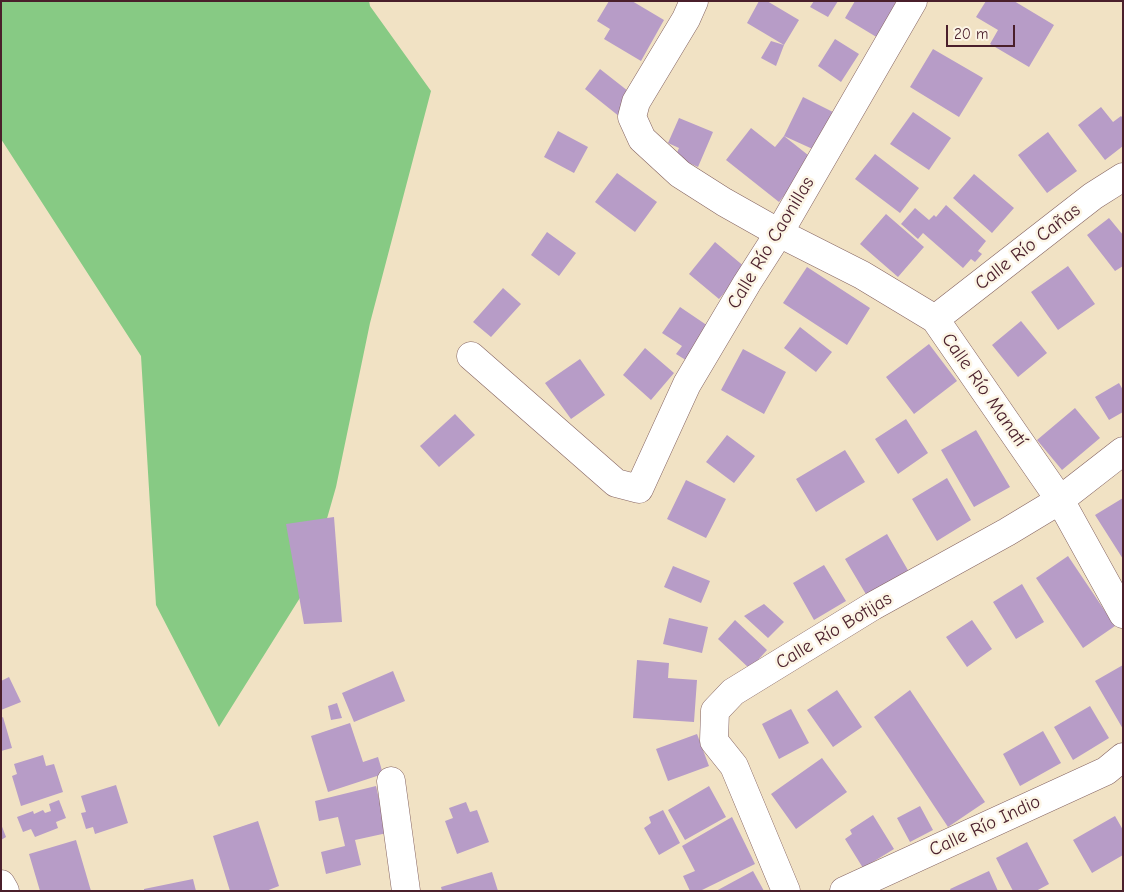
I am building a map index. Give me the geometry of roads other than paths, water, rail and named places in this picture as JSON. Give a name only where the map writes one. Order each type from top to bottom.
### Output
[{"type":"street","name":"Calle Río Manatí","points":[[694,1],[686,19],[636,102],[632,116],[642,139],[680,174],[724,202],[779,233],[862,275],[936,319],[1060,500],[1123,614]]},
{"type":"street","name":"Calle Río Caonillas","points":[[471,356],[616,483],[639,490],[687,384],[779,233],[913,1]]},
{"type":"street","name":"Calle Río Cañas","points":[[936,319],[1093,196],[1123,177]]},
{"type":"street","name":"Calle Río Botijas","points":[[786,891],[734,766],[714,741],[715,711],[734,692],[873,606],[1007,532],[1060,500],[1123,451]]},
{"type":"street","name":"Calle Río Indio","points":[[844,891],[1106,771],[1123,758]]},
{"type":"street","points":[[392,782],[406,891]]},
{"type":"street","points":[[1,884],[5,891]]}]
